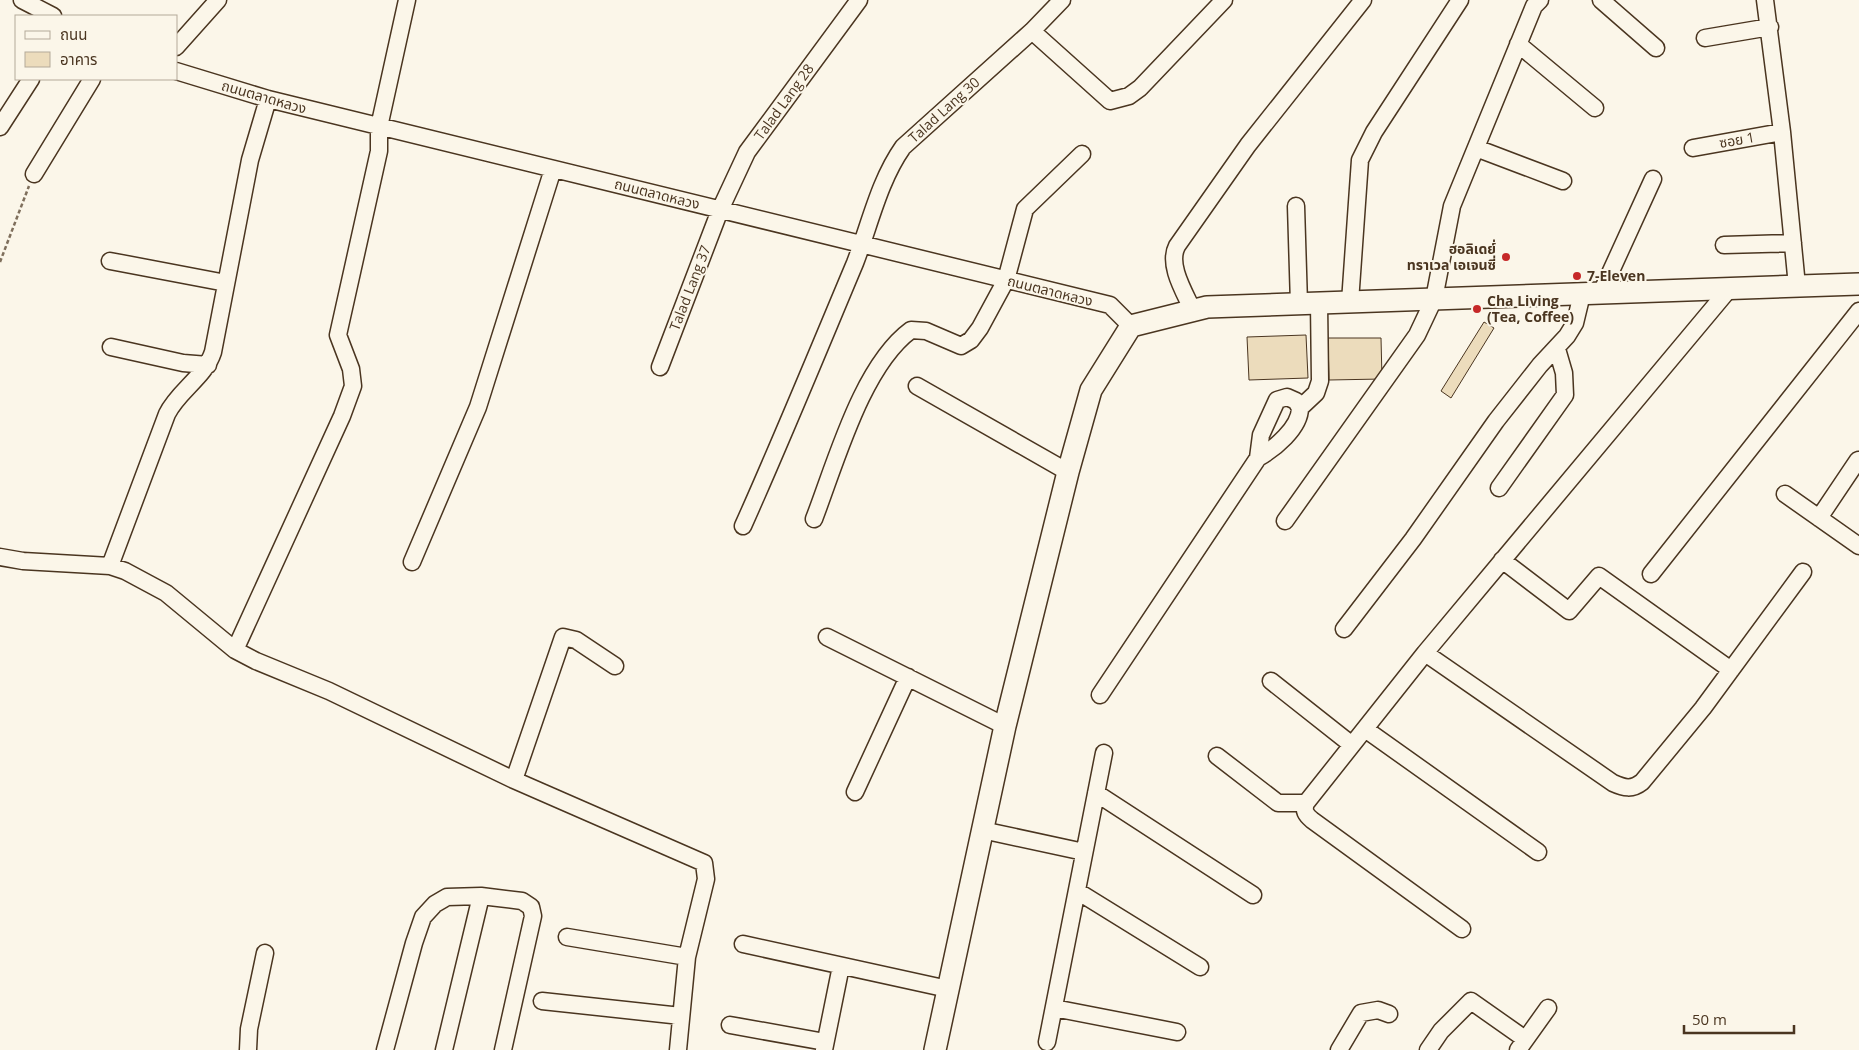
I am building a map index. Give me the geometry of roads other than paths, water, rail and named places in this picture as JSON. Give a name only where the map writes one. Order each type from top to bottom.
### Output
[{"type":"main road","points":[[935,1050],[1004,726],[1068,472],[1091,390],[1131,326],[1207,307],[1859,284]]},
{"type":"street","points":[[22,0],[52,15]]},
{"type":"street","points":[[178,45],[218,0]]},
{"type":"street","points":[[235,650],[342,416],[353,386],[350,370],[338,335],[379,151],[379,127],[407,0]]},
{"type":"street","name":"Talad Lang 28","points":[[720,210],[747,152],[859,0]]},
{"type":"street","name":"Talad Lang 30","points":[[743,526],[788,425],[862,245],[890,164],[903,147],[1032,31],[1062,0]]},
{"type":"street","points":[[1032,31],[1110,101],[1129,96],[1140,88],[1224,0]]},
{"type":"street","points":[[1193,311],[1175,267],[1173,254],[1176,246],[1248,145],[1363,0]]},
{"type":"street","points":[[1350,302],[1360,160],[1374,132],[1460,0]]},
{"type":"street","points":[[1602,0],[1656,48]]},
{"type":"street","points":[[1765,0],[1770,27],[1782,132],[1797,286]]},
{"type":"street","points":[[1285,521],[1407,350],[1434,299],[1450,213],[1534,2]]},
{"type":"street","points":[[1705,38],[1770,27]]},
{"type":"street","points":[[1518,44],[1595,108]]},
{"type":"street","name":"ถนนตลาดหลวง","points":[[178,72],[268,100],[1110,305],[1131,326]]},
{"type":"street","points":[[0,127],[30,80]]},
{"type":"street","points":[[34,174],[91,80]]},
{"type":"street","points":[[110,566],[167,414],[178,396],[208,365],[214,346],[250,160],[268,100]]},
{"type":"street","name":"ซอย 1","points":[[1692,148],[1782,132]]},
{"type":"street","points":[[1476,148],[1562,181]]},
{"type":"street","points":[[814,519],[858,405],[883,357],[894,344],[911,330],[918,329],[961,346],[967,344],[980,328],[1006,280],[1025,209],[1082,154]]},
{"type":"street","points":[[412,562],[478,407],[553,169]]},
{"type":"street","points":[[1344,629],[1496,421],[1540,365],[1557,349],[1575,323],[1653,179]]},
{"type":"street","points":[[1296,206],[1320,381],[1316,393],[1300,408]]},
{"type":"street","name":"Talad Lang 37","points":[[660,367],[720,210]]},
{"type":"street","points":[[1724,244],[1793,244]]},
{"type":"street","points":[[110,261],[226,283]]},
{"type":"street","points":[[1462,929],[1312,820],[1306,815],[1304,808],[1306,803],[1425,653],[1730,288]]},
{"type":"street","points":[[1651,574],[1859,311]]},
{"type":"street","points":[[110,347],[183,363],[208,365]]},
{"type":"street","points":[[1499,488],[1565,395],[1564,373],[1557,349]]},
{"type":"street","points":[[916,386],[1068,472]]},
{"type":"street","points":[[1100,696],[1258,458],[1283,438],[1298,418],[1300,404],[1292,398],[1282,397],[1276,400],[1261,435],[1258,458]]},
{"type":"street","points":[[1819,518],[1858,460]]},
{"type":"street","points":[[1785,494],[1859,546]]},
{"type":"street","points":[[0,558],[110,566],[125,571],[166,593],[235,650],[256,661],[340,695],[514,780],[704,863],[706,879],[687,956],[678,1050]]},
{"type":"street","points":[[1502,560],[1569,611],[1598,576],[1731,670]]},
{"type":"street","points":[[1425,653],[1613,783],[1627,788],[1642,782],[1703,708],[1803,572]]},
{"type":"street","points":[[514,780],[563,637],[576,640],[615,666]]},
{"type":"street","points":[[827,637],[1004,726]]},
{"type":"street","points":[[855,792],[908,677]]},
{"type":"street","points":[[1271,681],[1352,745]]},
{"type":"street","points":[[1365,729],[1538,852]]},
{"type":"street","points":[[1047,1042],[1104,753]]},
{"type":"street","points":[[1217,756],[1278,803],[1306,803]]},
{"type":"street","points":[[1096,793],[1253,895]]},
{"type":"street","points":[[982,830],[1084,852]]},
{"type":"street","points":[[1076,891],[1200,967]]},
{"type":"street","points":[[444,1050],[482,896]]},
{"type":"street","points":[[385,1050],[414,943],[423,917],[435,904],[447,897],[482,896],[522,901],[530,907],[533,916],[503,1050]]},
{"type":"street","points":[[567,938],[687,956]]},
{"type":"street","points":[[743,944],[948,989]]},
{"type":"street","points":[[248,1050],[249,1029],[265,953]]},
{"type":"street","points":[[730,1025],[825,1046],[841,966]]},
{"type":"street","points":[[1428,1050],[1442,1031],[1471,1001],[1522,1045],[1548,1008]]},
{"type":"street","points":[[542,1002],[682,1016]]},
{"type":"street","points":[[1054,1008],[1177,1032]]},
{"type":"street","points":[[1339,1050],[1361,1013],[1378,1010],[1389,1014]]},
{"type":"place","name":"ฮอลิเดย์่ ทราเวล เอเจนซี่","points":[[1506,257]]},
{"type":"place","name":"7-Eleven","points":[[1577,276]]},
{"type":"place","name":"Cha Living (Tea, Coffee)","points":[[1477,309]]}]
